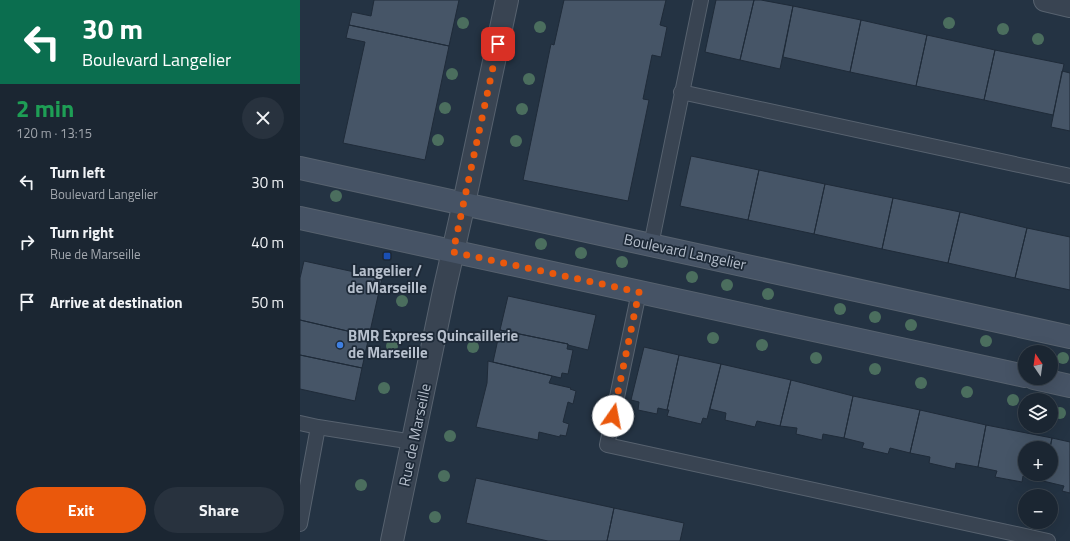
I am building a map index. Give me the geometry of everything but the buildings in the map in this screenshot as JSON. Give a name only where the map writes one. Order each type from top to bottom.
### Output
[{"type":"main road","name":"Boulevard Langelier","points":[[300,168],[1070,337]]},
{"type":"main road","points":[[300,218],[1018,374]]},
{"type":"main road","points":[[1058,383],[1070,386]]},
{"type":"street","name":"Rue de Marseille","points":[[392,541],[444,290],[507,0]]},
{"type":"street","points":[[1045,0],[1070,6]]},
{"type":"lane","points":[[650,245],[701,0]]},
{"type":"lane","points":[[682,92],[1070,176]]},
{"type":"lane","points":[[639,292],[607,445],[1048,541]]},
{"type":"lane","points":[[300,423],[413,442]]},
{"type":"lane","points":[[300,524],[318,427]]},
{"type":"place","name":"Langelier / de Marseille","points":[[387,256]]},
{"type":"place","name":"BMR Express Quincaillerie de Marseille","points":[[340,345]]},
{"type":"route","points":[[498,44],[453,252],[639,292],[613,416]]}]
